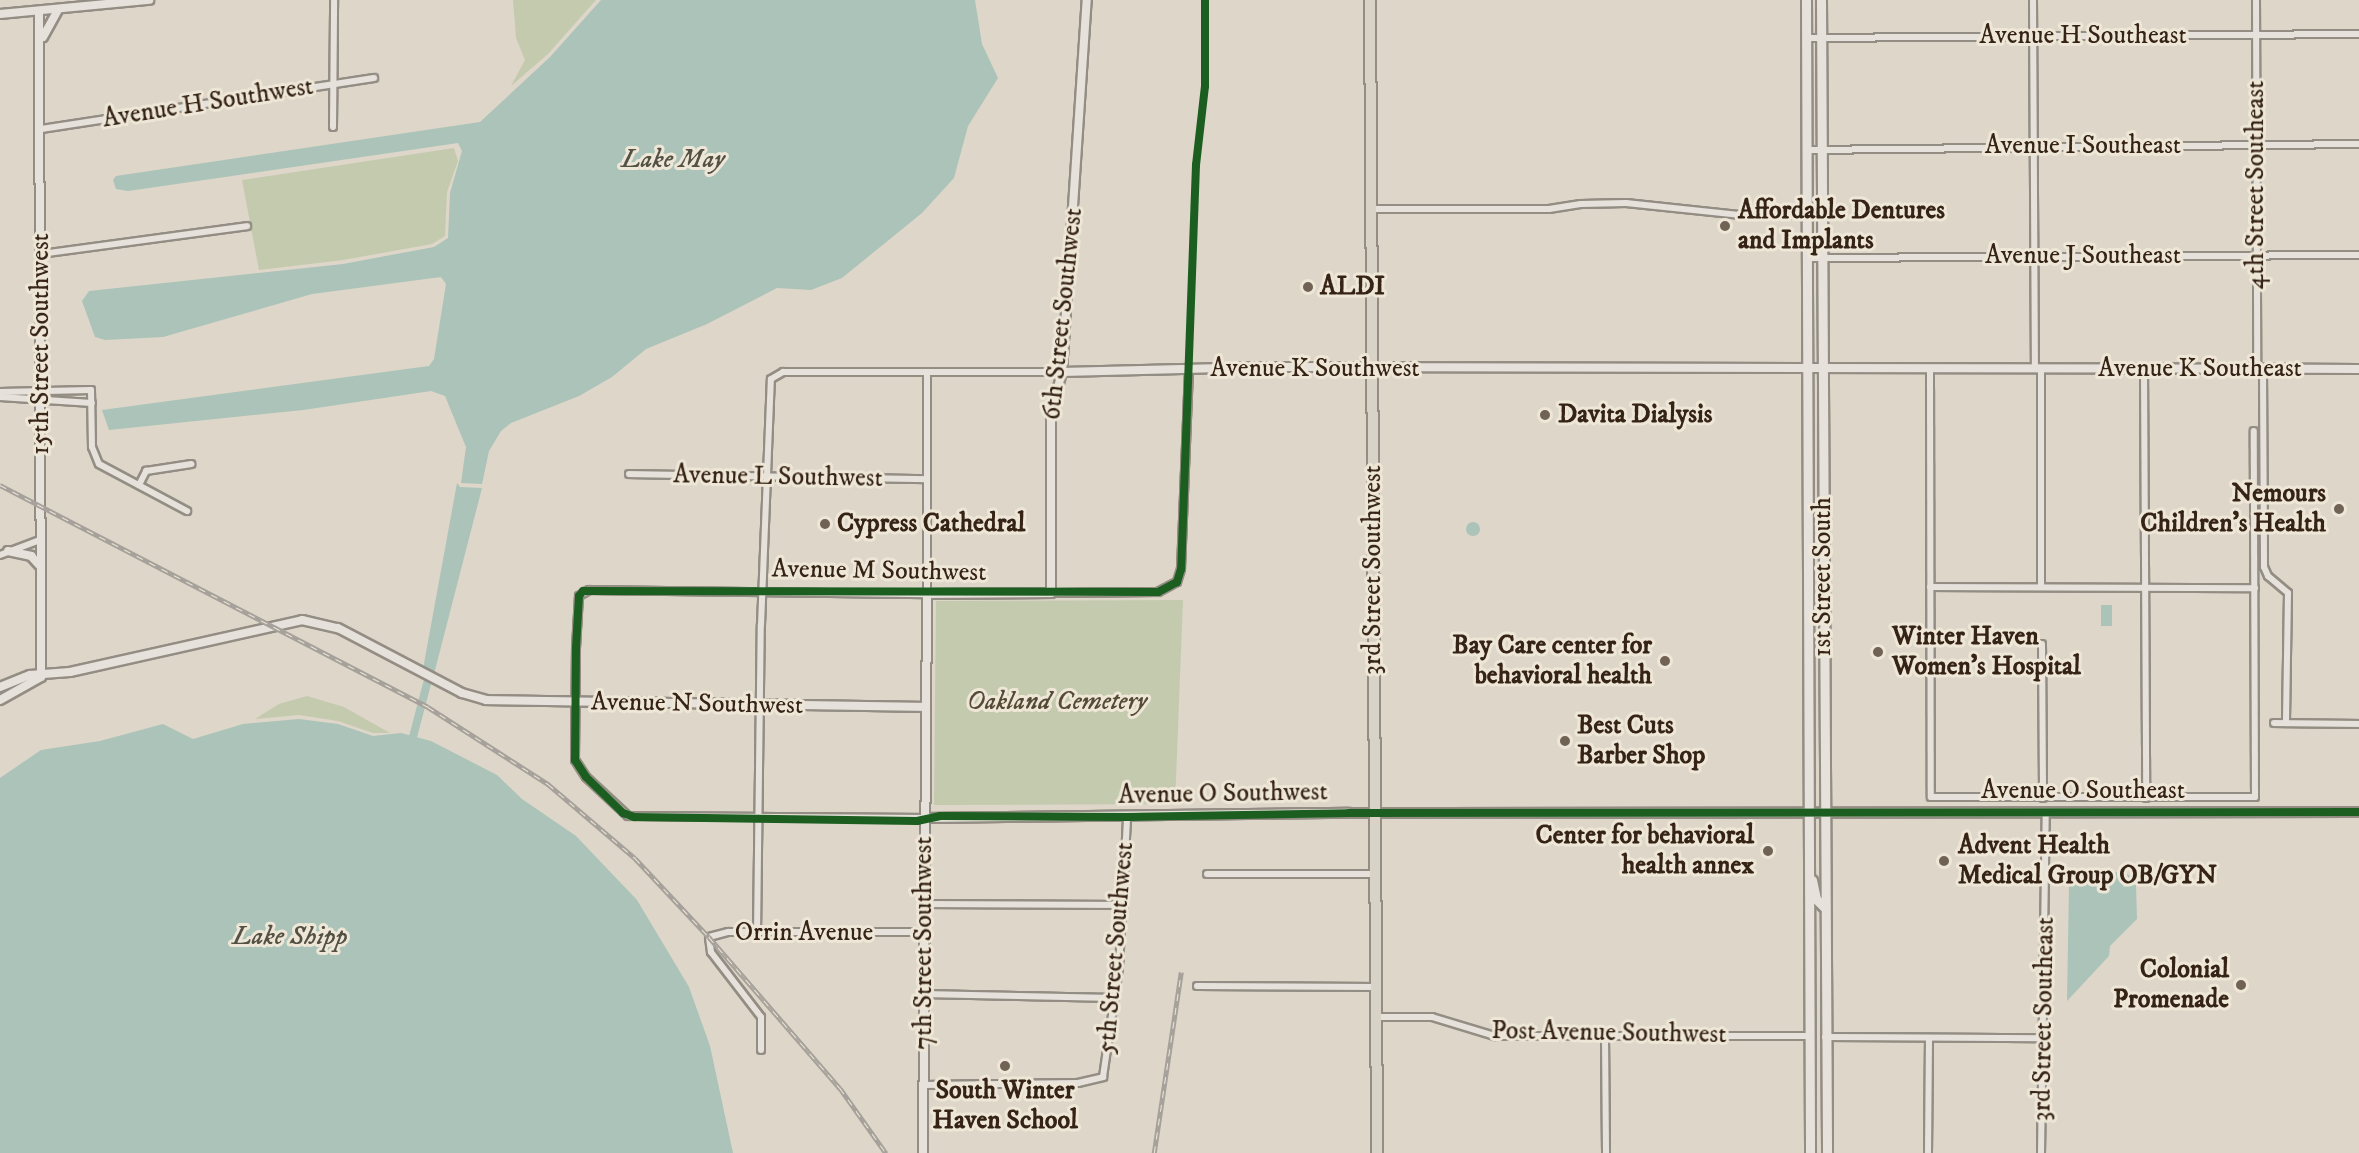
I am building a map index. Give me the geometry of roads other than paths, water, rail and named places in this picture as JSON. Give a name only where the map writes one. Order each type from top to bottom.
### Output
[{"type":"highway","name":"3rd Street Southwest","points":[[1370,0],[1375,1139],[1377,1153]]},
{"type":"highway","name":"3rd Street Southwest","points":[[1370,1153],[1375,1139]]},
{"type":"main road","name":"1st Street South","points":[[1806,0],[1807,815],[1810,1153]]},
{"type":"main road","name":"1st Street South","points":[[1821,0],[1823,815],[1827,1153]]},
{"type":"main road","points":[[1808,866],[1816,899],[1824,907]]},
{"type":"street","points":[[0,14],[149,0]]},
{"type":"street","points":[[333,127],[334,0]]},
{"type":"street","name":"6th Street Southwest","points":[[1051,593],[1051,415],[1062,372],[1087,0]]},
{"type":"street","points":[[2033,0],[2034,257],[2041,587]]},
{"type":"street","name":"4th Street Southeast","points":[[2256,0],[2256,256],[2264,567],[2268,576],[2288,593],[2286,723]]},
{"type":"street","points":[[41,41],[50,20],[58,10]]},
{"type":"street","name":"15th Street Southwest","points":[[39,12],[42,254],[39,565],[41,677]]},
{"type":"street","name":"Avenue H Southeast","points":[[1806,38],[2359,34]]},
{"type":"street","name":"Avenue H Southwest","points":[[41,129],[374,78]]},
{"type":"street","name":"Avenue I Southeast","points":[[1806,150],[1820,148],[2359,144]]},
{"type":"street","points":[[1370,209],[1549,209],[1586,203],[1626,203],[1741,215],[1807,215]]},
{"type":"street","points":[[42,254],[247,226]]},
{"type":"street","name":"Avenue J Southeast","points":[[1807,258],[2359,255]]},
{"type":"street","name":"Avenue K Southwest","points":[[766,478],[772,376],[783,372],[1807,368],[1822,370]]},
{"type":"street","points":[[2144,369],[2146,798]]},
{"type":"street","name":"Avenue K Southeast","points":[[1822,370],[2359,369]]},
{"type":"street","name":"Avenue M Southwest","points":[[576,703],[579,596],[583,591],[1051,593],[1158,592],[1173,586],[1181,569],[1189,370]]},
{"type":"street","points":[[1930,370],[1931,797],[2255,797],[2254,431]]},
{"type":"street","name":"7th Street Southwest","points":[[923,1153],[927,373]]},
{"type":"street","points":[[0,392],[92,390],[94,456],[105,468],[187,512]]},
{"type":"street","points":[[0,397],[92,403]]},
{"type":"street","points":[[139,485],[146,471],[191,464]]},
{"type":"street","name":"Avenue L Southwest","points":[[629,474],[927,479]]},
{"type":"street","points":[[757,934],[766,478]]},
{"type":"street","points":[[4,553],[40,540]]},
{"type":"street","points":[[4,553],[31,556],[39,565]]},
{"type":"street","points":[[1930,587],[2254,588]]},
{"type":"street","name":"Avenue N Southwest","points":[[41,677],[270,625],[302,620],[321,622],[438,681],[486,700],[926,707]]},
{"type":"street","points":[[2042,644],[2043,798]]},
{"type":"street","points":[[0,687],[30,675],[41,677]]},
{"type":"street","points":[[0,700],[41,677]]},
{"type":"street","name":"Avenue O Southwest","points":[[576,703],[575,760],[586,777],[623,813],[639,817],[759,819],[1375,814],[1807,815]]},
{"type":"street","points":[[2274,723],[2359,724]]},
{"type":"street","name":"3rd Street Southeast","points":[[2041,1153],[2046,812]]},
{"type":"street","name":"Avenue O Southeast","points":[[1807,815],[2359,812]]},
{"type":"street","name":"5th Street Southwest","points":[[924,1084],[1078,1083],[1102,1077],[1114,998],[1124,905],[1127,817]]},
{"type":"street","points":[[1207,874],[1375,874]]},
{"type":"street","points":[[924,904],[1124,905]]},
{"type":"street","name":"Orrin Avenue","points":[[761,1050],[761,1017],[708,945],[709,937],[717,933],[924,932]]},
{"type":"street","points":[[1197,986],[1376,987]]},
{"type":"street","points":[[923,994],[1114,998]]},
{"type":"street","name":"Post Avenue Southwest","points":[[1376,1017],[1432,1017],[1495,1036],[1809,1036]]},
{"type":"street","points":[[1605,1036],[1606,1153]]},
{"type":"street","points":[[1825,1037],[2044,1038]]},
{"type":"street","points":[[1928,1153],[1929,1038]]},
{"type":"water","name":"Lake May","points":[[601,0],[975,0],[982,44],[998,78],[968,126],[954,178],[922,213],[842,278],[811,290],[777,288],[707,324],[646,349],[612,377],[579,396],[511,423],[501,431],[489,451],[482,484],[461,483],[466,447],[445,396],[431,391],[303,410],[109,430],[102,410],[429,366],[434,359],[446,284],[441,277],[312,294],[163,337],[105,340],[95,337],[82,301],[89,291],[343,264],[434,247],[448,238],[450,193],[462,151],[458,143],[128,191],[116,189],[113,180],[116,176],[480,122],[550,57]]},
{"type":"water","points":[[457,483],[460,487],[482,488],[434,674],[423,669]]},
{"type":"water","points":[[1470,522],[1476,522],[1480,529],[1476,536],[1470,536],[1466,532],[1466,526]]},
{"type":"water","points":[[2101,605],[2112,605],[2112,626],[2101,626]]},
{"type":"water","name":"Lake Shipp","points":[[299,719],[338,724],[373,736],[401,733],[431,741],[497,775],[522,799],[576,836],[637,900],[689,987],[710,1046],[733,1153],[0,1153],[0,778],[41,750],[100,741],[163,724],[193,739],[243,724]]},
{"type":"water","points":[[2082,872],[2121,872],[2131,876],[2136,885],[2137,919],[2110,946],[2109,956],[2067,1001],[2069,885]]},
{"type":"waterway","points":[[413,737],[430,672]]},
{"type":"railway","points":[[0,485],[428,707],[548,784],[635,858],[709,937],[840,1088],[886,1153]]},
{"type":"railway","points":[[1154,1153],[1181,972]]},
{"type":"place","name":"Affordable Dentures and Implants","points":[[1725,226]]},
{"type":"place","name":"ALDI","points":[[1308,287]]},
{"type":"place","name":"Davita Dialysis","points":[[1545,415]]},
{"type":"place","name":"Nemours Children's Health","points":[[2339,509]]},
{"type":"place","name":"Cypress Cathedral","points":[[825,524]]},
{"type":"place","name":"Winter Haven Women's Hospital","points":[[1878,652]]},
{"type":"place","name":"Bay Care center for behavioral health","points":[[1665,661]]},
{"type":"place","name":"Best Cuts Barber Shop","points":[[1565,741]]},
{"type":"place","name":"Center for behavioral health annex","points":[[1768,851]]},
{"type":"place","name":"Advent Health Medical Group OB/GYN","points":[[1944,861]]},
{"type":"place","name":"Colonial Promenade","points":[[2241,985]]},
{"type":"place","name":"South Winter Haven School","points":[[1005,1066]]},
{"type":"park label","name":"Oakland Cemetery","points":[[1057,702]]}]
